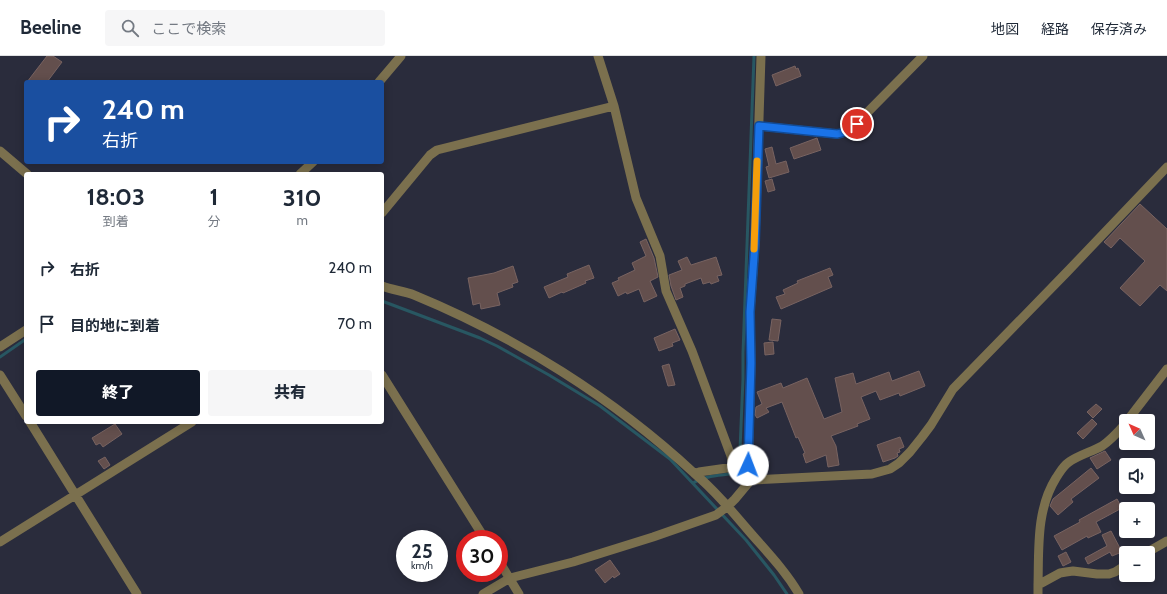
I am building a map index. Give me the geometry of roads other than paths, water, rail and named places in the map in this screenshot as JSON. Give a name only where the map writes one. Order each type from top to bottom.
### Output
[{"type":"street","points":[[381,80],[401,56]]},
{"type":"street","points":[[598,56],[614,106],[636,198],[660,256],[666,291],[692,351],[731,456],[733,467]]},
{"type":"street","points":[[750,481],[748,465],[751,363],[750,312],[755,243],[761,56]]},
{"type":"street","points":[[759,126],[837,134],[842,133],[851,129],[923,56]]},
{"type":"street","points":[[384,211],[429,156],[437,150],[614,106]]},
{"type":"street","points":[[0,151],[25,172]]},
{"type":"street","points":[[302,172],[311,164]]},
{"type":"street","points":[[483,594],[510,578],[573,562],[653,537],[722,510],[750,481],[757,479],[872,474],[890,468],[899,463],[922,437],[953,389],[1167,167]]},
{"type":"street","points":[[384,287],[413,295],[483,327],[537,356],[601,398],[659,442],[695,473],[722,510],[775,560],[799,594]]},
{"type":"street","points":[[0,347],[24,331]]},
{"type":"street","points":[[1133,414],[1167,369]]},
{"type":"street","points":[[0,375],[24,413]]},
{"type":"street","points":[[384,378],[479,530]]},
{"type":"street","points":[[31,424],[137,594]]},
{"type":"street","points":[[0,542],[189,424]]},
{"type":"street","points":[[1038,590],[1040,523],[1046,500],[1053,482],[1062,467],[1076,458],[1105,444],[1119,431]]},
{"type":"street","points":[[695,473],[748,465]]},
{"type":"street","points":[[1155,548],[1167,541]]},
{"type":"street","points":[[1038,590],[1060,574],[1066,572],[1073,571],[1109,574],[1119,569]]},
{"type":"street","points":[[508,575],[519,594]]},
{"type":"waterway","points":[[693,483],[709,477],[739,473],[754,56]]},
{"type":"waterway","points":[[384,302],[480,338],[497,346],[600,406],[670,459],[746,540],[787,594]]},
{"type":"waterway","points":[[0,357],[24,340]]}]
